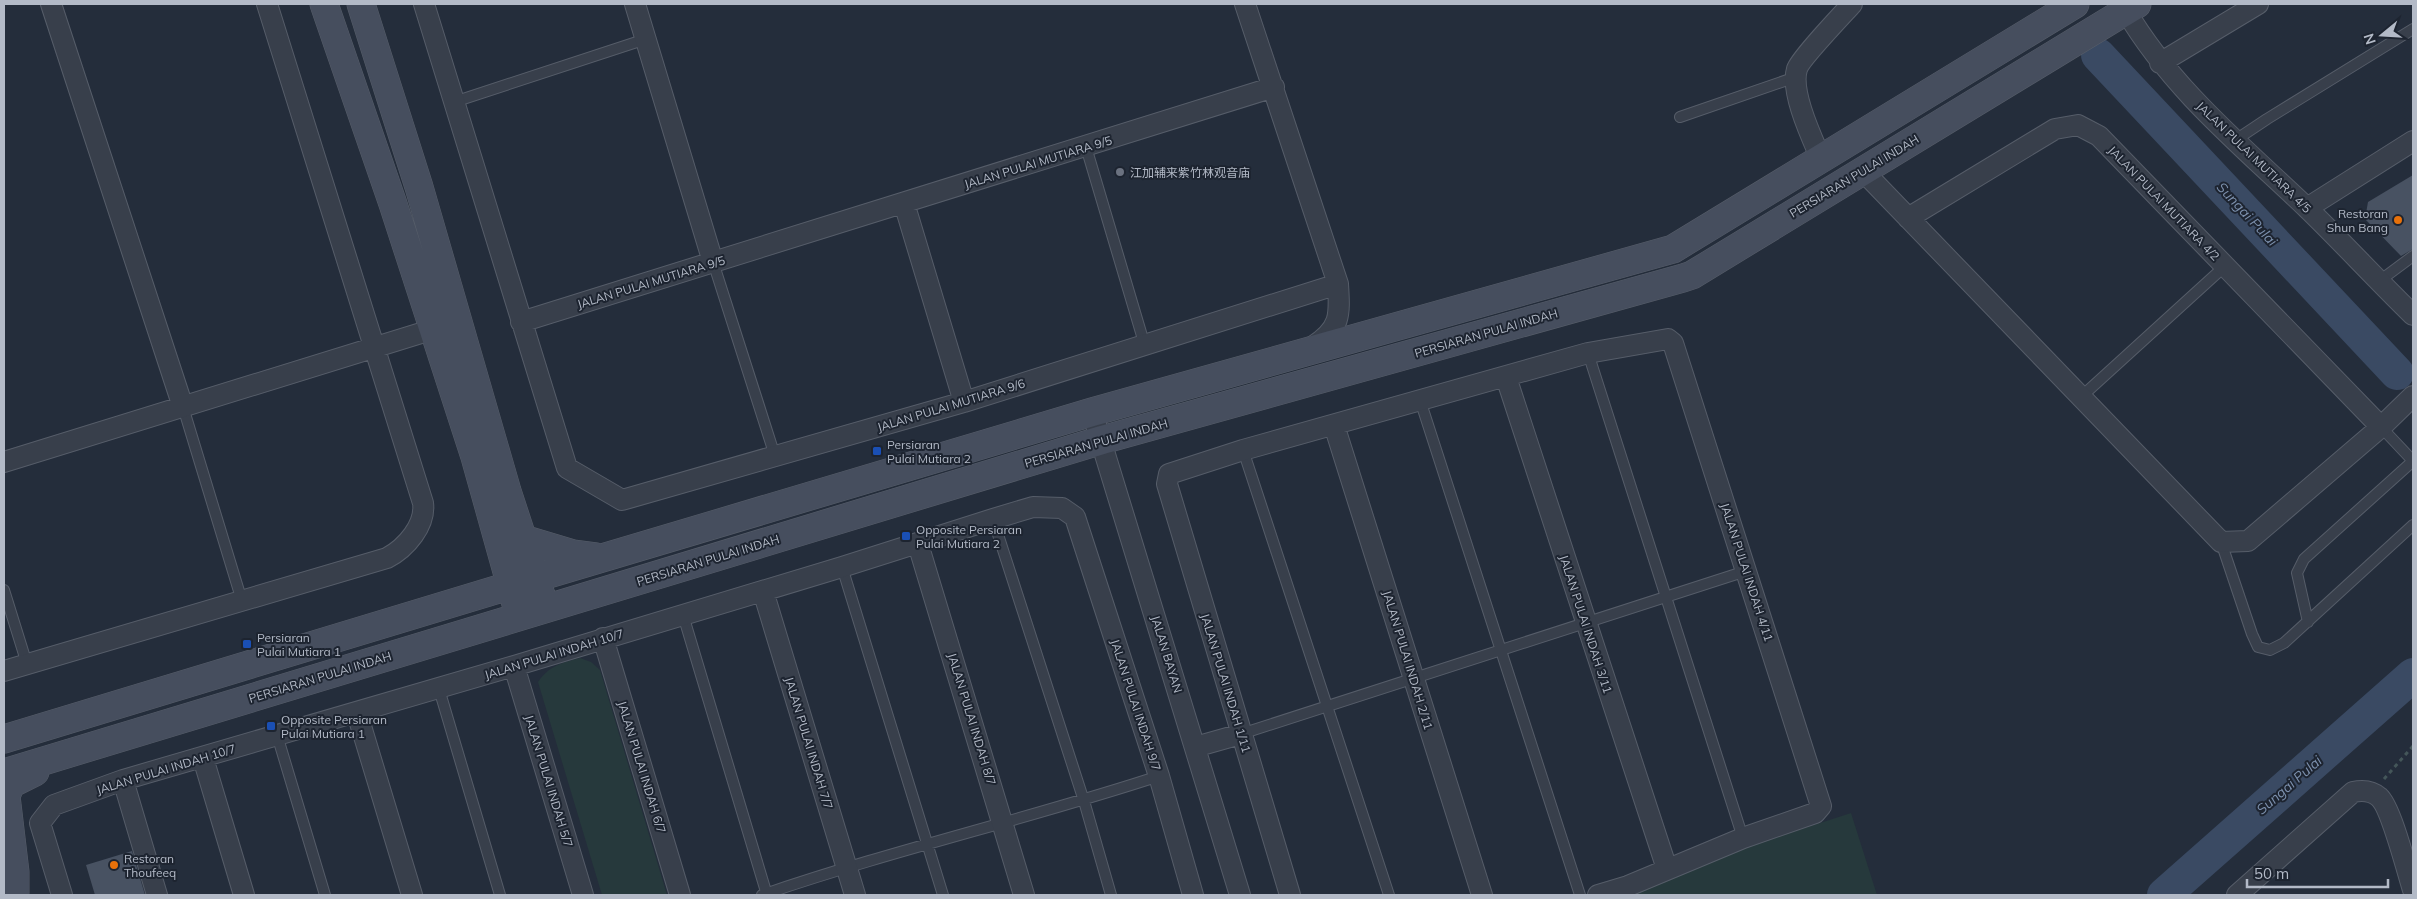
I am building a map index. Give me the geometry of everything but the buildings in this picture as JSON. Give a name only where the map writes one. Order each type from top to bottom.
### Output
[{"type":"main road","points":[[324,4],[434,329],[475,457],[511,542]]},
{"type":"main road","points":[[361,4],[419,187],[523,582],[520,616]]},
{"type":"main road","points":[[4,739],[1092,412],[1674,249],[2075,4]]},
{"type":"main road","name":"PERSIARAN PULAI INDAH","points":[[4,773],[1102,440],[1692,275],[2131,7]]},
{"type":"main road","points":[[1754,201],[1832,172],[1852,169],[1863,171],[1874,149],[1938,89]]},
{"type":"main road","points":[[511,542],[603,558]]},
{"type":"main road","points":[[473,598],[511,542]]},
{"type":"main road","points":[[523,582],[545,609]]},
{"type":"main road","points":[[11,887],[15,872],[6,796],[7,788],[11,784],[84,748]]},
{"type":"main road","points":[[4,856],[11,887]]},
{"type":"street","points":[[51,4],[183,407]]},
{"type":"street","points":[[4,671],[387,558],[402,550],[424,517],[423,503],[268,4]]},
{"type":"street","points":[[424,4],[521,322]]},
{"type":"street","points":[[635,4],[713,262]]},
{"type":"street","points":[[1245,4],[1338,284],[1340,314],[1334,327],[1324,339],[1302,353]]},
{"type":"street","points":[[1821,159],[1804,116],[1796,76],[1798,68],[1852,4]]},
{"type":"street","points":[[2160,63],[2258,4]]},
{"type":"street","name":"JALAN PULAI MUTIARA 4/5","points":[[2131,7],[2144,42],[2160,63],[2234,142],[2307,208],[2413,316]]},
{"type":"street","name":"JALAN PULAI MUTIARA 9/5","points":[[521,322],[1274,87]]},
{"type":"street","name":"JALAN PULAI MUTIARA 4/2","points":[[1908,218],[2055,128],[2078,125],[2099,136],[2381,427]]},
{"type":"street","points":[[2307,208],[2413,141]]},
{"type":"street","points":[[1863,171],[2221,542],[2248,541],[2381,427],[2413,396]]},
{"type":"street","points":[[904,203],[964,402]]},
{"type":"street","name":"JALAN PULAI MUTIARA 9/6","points":[[521,322],[567,468],[622,500],[964,402],[1338,284]]},
{"type":"street","points":[[4,462],[434,329]]},
{"type":"street","name":"JALAN PULAI INDAH 4/11","points":[[1588,353],[1663,339],[1673,342],[1820,801],[1821,806],[1814,813],[1743,838]]},
{"type":"street","points":[[1243,450],[1506,378],[1588,353]]},
{"type":"street","name":"JALAN PULAI INDAH 3/11","points":[[1506,378],[1667,869]]},
{"type":"street","name":"JALAN BAYAN","points":[[1092,412],[1240,895]]},
{"type":"street","name":"JALAN PULAI INDAH 2/11","points":[[1334,425],[1482,895]]},
{"type":"street","name":"JALAN PULAI INDAH 1/11","points":[[1243,450],[1171,472],[1167,479],[1167,484],[1290,895]]},
{"type":"street","name":"JALAN PULAI INDAH 10/7","points":[[62,895],[40,823],[54,805],[123,780],[439,689],[1034,507],[1062,508],[1075,517]]},
{"type":"street","name":"JALAN PULAI INDAH 9/7","points":[[1075,517],[1159,776],[1193,895]]},
{"type":"street","name":"JALAN PULAI INDAH 8/7","points":[[918,544],[1024,895]]},
{"type":"street","name":"JALAN PULAI INDAH 7/7","points":[[763,591],[855,895]]},
{"type":"street","name":"JALAN PULAI INDAH 6/7","points":[[603,638],[680,895]]},
{"type":"street","name":"JALAN PULAI INDAH 5/7","points":[[514,666],[583,895]]},
{"type":"street","points":[[357,713],[412,895]]},
{"type":"street","points":[[1195,747],[1241,734]]},
{"type":"street","points":[[203,758],[244,895]]},
{"type":"street","points":[[123,780],[158,895]]},
{"type":"street","points":[[2241,894],[2353,792],[2363,790],[2380,798],[2387,810],[2413,890]]},
{"type":"street","points":[[1598,895],[1743,838]]},
{"type":"lane","points":[[2234,142],[2267,118],[2413,29]]},
{"type":"lane","points":[[454,102],[646,39]]},
{"type":"lane","points":[[1680,117],[1796,76]]},
{"type":"lane","points":[[1086,147],[1145,346]]},
{"type":"lane","points":[[2378,282],[2413,256]]},
{"type":"lane","points":[[713,262],[775,456]]},
{"type":"lane","points":[[2081,397],[2225,266]]},
{"type":"lane","points":[[1588,353],[1743,838]]},
{"type":"lane","points":[[1420,400],[1580,895]]},
{"type":"lane","points":[[183,407],[242,601]]},
{"type":"lane","points":[[2308,622],[2298,573],[2304,559],[2413,461],[2381,427]]},
{"type":"lane","points":[[1243,450],[1329,706],[1389,895]]},
{"type":"lane","points":[[993,519],[1084,801],[1111,895]]},
{"type":"lane","points":[[2221,542],[2252,634],[2258,647],[2270,650],[2284,643],[2413,525]]},
{"type":"lane","points":[[842,567],[943,895]]},
{"type":"lane","points":[[1241,734],[1746,571]]},
{"type":"lane","points":[[4,590],[27,664]]},
{"type":"lane","points":[[683,615],[765,895],[928,843],[1084,801],[1159,776]]},
{"type":"lane","points":[[439,689],[500,895]]},
{"type":"lane","points":[[277,735],[325,895]]},
{"type":"path","points":[[2372,793],[2413,746]]},
{"type":"shaded area","points":[[580,658],[591,662],[600,670],[667,895],[602,895],[538,682],[556,666]]},
{"type":"shaded area","points":[[1851,813],[1877,895],[1600,895]]},
{"type":"waterway","name":"Sungai Pulai","points":[[2098,55],[2397,373]]},
{"type":"waterway","name":"Sungai Pulai","points":[[2164,895],[2413,675]]},
{"type":"place","name":"江加辅来紫竹林观音庙","points":[[1120,172]]},
{"type":"place","name":"Restoran Shun Bang","points":[[2398,220]]},
{"type":"place","name":"Persiaran Pulai Mutiara 2","points":[[877,451]]},
{"type":"place","name":"Opposite Persiaran Pulai Mutiara 2","points":[[906,536]]},
{"type":"place","name":"Persiaran Pulai Mutiara 1","points":[[247,644]]},
{"type":"place","name":"Opposite Persiaran Pulai Mutiara 1","points":[[271,726]]},
{"type":"place","name":"Restoran Thoufeeq","points":[[114,865]]}]
